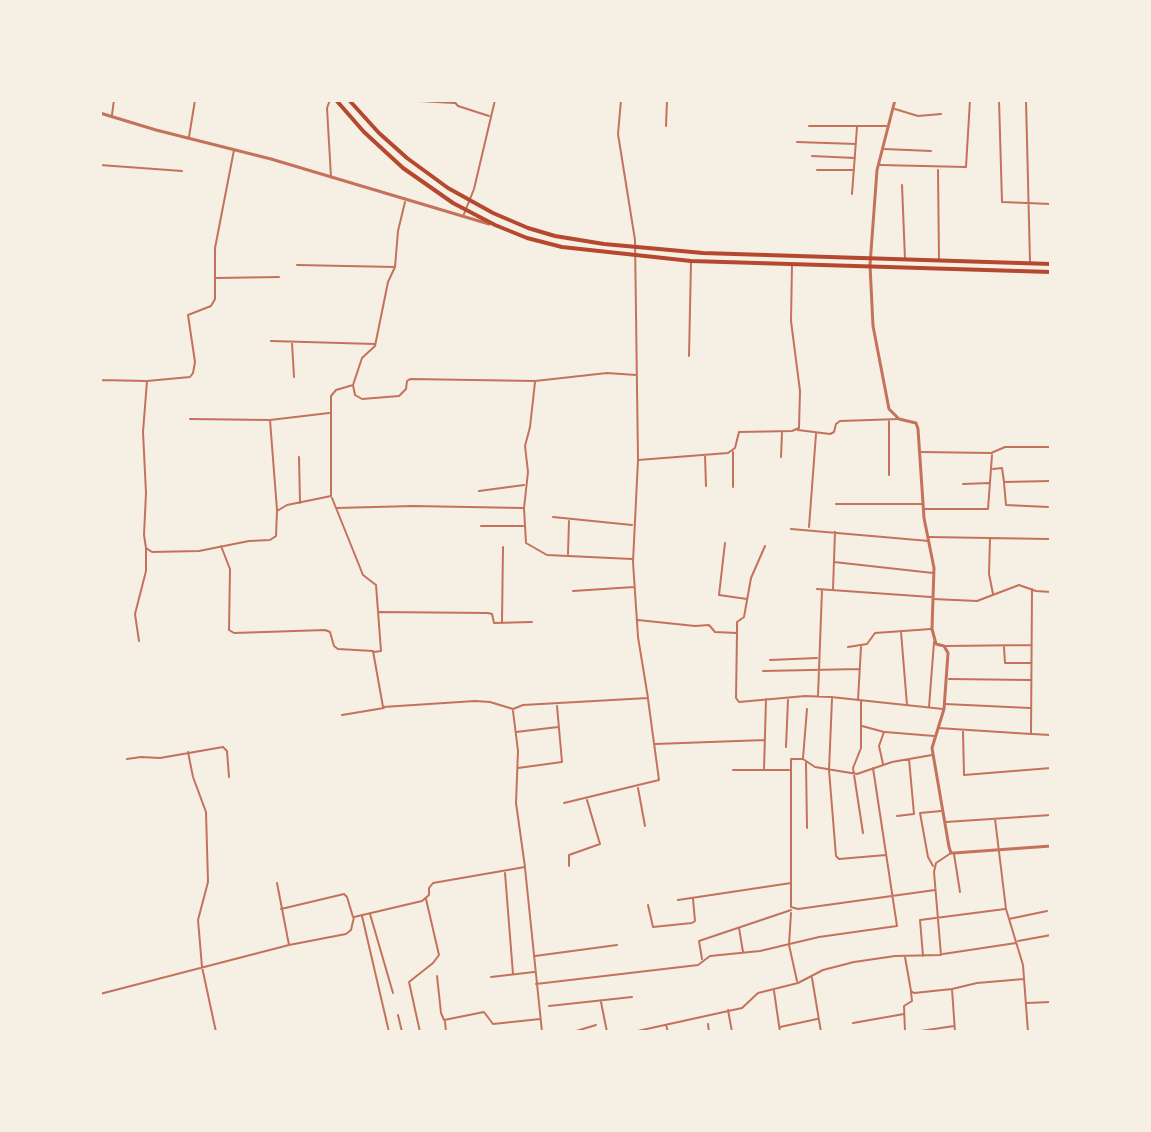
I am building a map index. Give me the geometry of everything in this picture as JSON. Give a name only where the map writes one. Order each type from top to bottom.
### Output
[{"type":"highway","points":[[333,100],[413,176],[466,211],[527,238],[597,252],[691,261],[792,263],[905,260],[1051,264]]},
{"type":"highway","points":[[349,100],[379,133],[418,168],[470,201],[528,228],[555,236],[703,253],[1051,272]]},
{"type":"highway","points":[[413,176],[418,168]]},
{"type":"street","points":[[112,116],[114,100]]},
{"type":"street","points":[[189,138],[195,100]]},
{"type":"street","points":[[331,177],[327,108],[333,100]]},
{"type":"street","points":[[402,100],[453,102],[490,116]]},
{"type":"street","points":[[463,217],[470,201],[495,100]]},
{"type":"street","points":[[564,803],[654,783],[660,779],[637,620],[633,559],[638,460],[635,247],[618,134],[621,100]]},
{"type":"street","points":[[666,126],[667,100]]},
{"type":"street","points":[[895,100],[879,165],[870,262],[873,326],[886,399],[889,409],[899,419]]},
{"type":"street","points":[[879,165],[963,168],[967,164],[970,100]]},
{"type":"street","points":[[999,100],[1002,201],[1004,204],[1051,204]]},
{"type":"street","points":[[1026,100],[1030,263]]},
{"type":"street","points":[[894,108],[918,116],[941,114]]},
{"type":"street","points":[[100,113],[495,225]]},
{"type":"street","points":[[809,126],[889,126]]},
{"type":"street","points":[[852,194],[857,126]]},
{"type":"street","points":[[797,142],[857,144]]},
{"type":"street","points":[[883,149],[931,151]]},
{"type":"street","points":[[101,380],[147,381],[190,377],[193,373],[195,362],[188,315],[214,303],[215,248],[234,150]]},
{"type":"street","points":[[812,156],[856,158]]},
{"type":"street","points":[[100,165],[182,171]]},
{"type":"street","points":[[938,168],[939,261]]},
{"type":"street","points":[[817,170],[855,170]]},
{"type":"street","points":[[902,185],[905,260]]},
{"type":"street","points":[[405,200],[395,267],[388,282],[376,344],[370,354],[362,358],[353,385],[355,395],[362,399],[399,396],[410,379],[535,381],[607,373],[637,375]]},
{"type":"street","points":[[689,356],[691,261]]},
{"type":"street","points":[[792,263],[791,321],[800,391],[800,426],[797,430]]},
{"type":"street","points":[[297,265],[395,267]]},
{"type":"street","points":[[215,278],[279,277]]},
{"type":"street","points":[[271,341],[376,344]]},
{"type":"street","points":[[291,341],[294,377]]},
{"type":"street","points":[[100,366],[100,388]]},
{"type":"street","points":[[139,641],[135,614],[146,571],[143,432],[147,381]]},
{"type":"street","points":[[535,381],[525,446],[528,461],[524,539],[528,545],[547,555],[633,559]]},
{"type":"street","points":[[221,546],[230,564],[228,626],[231,632],[325,630],[330,632],[338,649],[381,651],[376,585],[363,575],[331,496],[330,413],[333,393],[353,385]]},
{"type":"street","points":[[190,419],[270,420],[330,413]]},
{"type":"street","points":[[889,419],[889,475]]},
{"type":"street","points":[[733,487],[733,451],[739,432],[797,430],[832,434],[840,421],[899,419],[916,423],[934,574],[934,640],[929,708]]},
{"type":"street","points":[[146,548],[160,553],[199,551],[270,540],[276,536],[270,420]]},
{"type":"street","points":[[781,457],[782,430]]},
{"type":"street","points":[[809,529],[816,432]]},
{"type":"street","points":[[920,452],[993,452],[1005,447],[1049,447]]},
{"type":"street","points":[[638,460],[733,451]]},
{"type":"street","points":[[836,504],[986,509],[989,507],[993,452]]},
{"type":"street","points":[[705,454],[706,486]]},
{"type":"street","points":[[299,457],[300,503]]},
{"type":"street","points":[[991,469],[1002,468],[1006,505],[1048,507]]},
{"type":"street","points":[[1004,482],[1051,481]]},
{"type":"street","points":[[963,484],[990,483]]},
{"type":"street","points":[[479,491],[525,485]]},
{"type":"street","points":[[277,511],[331,496]]},
{"type":"street","points":[[336,508],[524,508]]},
{"type":"street","points":[[553,517],[633,525]]},
{"type":"street","points":[[568,556],[569,521]]},
{"type":"street","points":[[481,526],[524,526]]},
{"type":"street","points":[[791,529],[928,539],[1049,539]]},
{"type":"street","points":[[833,590],[835,532]]},
{"type":"street","points":[[990,538],[989,574],[994,596]]},
{"type":"street","points":[[725,543],[719,595],[747,599]]},
{"type":"street","points":[[765,546],[751,578],[744,617],[737,622],[736,698],[739,702],[832,697],[929,708],[1031,708]]},
{"type":"street","points":[[502,623],[503,547]]},
{"type":"street","points":[[834,562],[934,574]]},
{"type":"street","points":[[817,589],[977,601],[1019,585],[1051,592]]},
{"type":"street","points":[[573,591],[635,586]]},
{"type":"street","points":[[818,697],[822,589]]},
{"type":"street","points":[[1031,734],[1032,589]]},
{"type":"street","points":[[377,612],[488,613],[492,614],[493,622],[532,622]]},
{"type":"street","points":[[637,620],[709,625],[715,632],[737,633]]},
{"type":"street","points":[[848,647],[867,644],[875,633],[932,629]]},
{"type":"street","points":[[901,631],[907,705]]},
{"type":"street","points":[[934,640],[944,646],[948,653],[944,707],[933,754],[960,892]]},
{"type":"street","points":[[944,646],[1031,645]]},
{"type":"street","points":[[861,646],[861,748],[854,764],[854,774],[863,833]]},
{"type":"street","points":[[1004,646],[1005,663],[1031,663]]},
{"type":"street","points":[[374,652],[385,708]]},
{"type":"street","points":[[770,660],[818,658]]},
{"type":"street","points":[[763,671],[859,669]]},
{"type":"street","points":[[946,679],[1032,680]]},
{"type":"street","points":[[832,697],[829,770],[837,858],[887,855]]},
{"type":"street","points":[[342,715],[385,708],[475,701],[513,709],[523,705],[648,698]]},
{"type":"street","points":[[786,747],[788,698]]},
{"type":"street","points":[[764,770],[766,699]]},
{"type":"street","points":[[518,768],[562,762],[557,705]]},
{"type":"street","points":[[513,709],[518,768],[516,803],[542,1032]]},
{"type":"street","points":[[807,709],[804,761],[807,828]]},
{"type":"street","points":[[860,726],[884,732],[935,736]]},
{"type":"street","points":[[516,732],[559,727]]},
{"type":"street","points":[[938,728],[1051,735]]},
{"type":"street","points":[[963,730],[964,775],[1051,768]]},
{"type":"street","points":[[883,764],[879,746],[884,732]]},
{"type":"street","points":[[655,744],[765,740]]},
{"type":"street","points":[[127,759],[145,756],[160,758],[223,747],[227,751],[229,777]]},
{"type":"street","points":[[188,752],[207,822],[208,882],[198,912],[202,967],[216,1032]]},
{"type":"street","points":[[798,983],[789,945],[791,759],[854,774],[883,764],[933,754]]},
{"type":"street","points":[[909,758],[914,814]]},
{"type":"street","points":[[536,984],[698,965],[710,956],[897,926],[873,768]]},
{"type":"street","points":[[733,770],[790,770]]},
{"type":"street","points":[[638,786],[645,826]]},
{"type":"street","points":[[569,866],[569,855],[600,844],[586,798]]},
{"type":"street","points":[[897,816],[943,810]]},
{"type":"street","points":[[920,813],[928,857],[934,867],[941,955]]},
{"type":"street","points":[[945,822],[1051,815]]},
{"type":"street","points":[[995,819],[1006,909],[1017,942],[1024,979],[1028,1032]]},
{"type":"street","points":[[934,867],[953,853],[1051,846]]},
{"type":"street","points":[[420,1032],[409,982],[439,955],[426,899],[429,888],[433,883],[525,867]]},
{"type":"street","points":[[505,871],[513,974]]},
{"type":"street","points":[[277,883],[289,945]]},
{"type":"street","points":[[678,900],[791,883]]},
{"type":"street","points":[[703,962],[699,941],[791,909],[935,890]]},
{"type":"street","points":[[100,994],[289,945],[346,934],[351,930],[353,918],[344,894],[281,909]]},
{"type":"street","points":[[648,905],[653,927],[692,923],[695,921],[693,898]]},
{"type":"street","points":[[353,918],[426,899]]},
{"type":"street","points":[[923,956],[920,920],[1006,909]]},
{"type":"street","points":[[1009,919],[1047,911]]},
{"type":"street","points":[[370,914],[393,993]]},
{"type":"street","points":[[362,915],[389,1032]]},
{"type":"street","points":[[739,927],[743,952]]},
{"type":"street","points":[[633,1032],[742,1008],[758,993],[798,983],[811,975],[862,960],[941,955],[1051,935]]},
{"type":"street","points":[[533,957],[617,945]]},
{"type":"street","points":[[904,956],[912,999],[904,1004],[905,1032]]},
{"type":"street","points":[[491,977],[535,972]]},
{"type":"street","points":[[811,975],[821,1032]]},
{"type":"street","points":[[437,976],[446,1032]]},
{"type":"street","points":[[911,991],[1024,979]]},
{"type":"street","points":[[952,989],[955,1032]]},
{"type":"street","points":[[774,990],[780,1030],[819,1018]]},
{"type":"street","points":[[549,1006],[632,997]]},
{"type":"street","points":[[601,1002],[607,1032]]},
{"type":"street","points":[[1026,1003],[1051,1002]]},
{"type":"street","points":[[728,1010],[732,1032]]},
{"type":"street","points":[[444,1020],[480,1012],[486,1012],[493,1024],[540,1019]]},
{"type":"street","points":[[853,1023],[904,1014]]},
{"type":"street","points":[[398,1015],[402,1032]]},
{"type":"street","points":[[666,1024],[668,1032]]},
{"type":"street","points":[[708,1024],[709,1032]]},
{"type":"street","points":[[573,1032],[596,1025]]},
{"type":"street","points":[[914,1032],[955,1026]]}]
